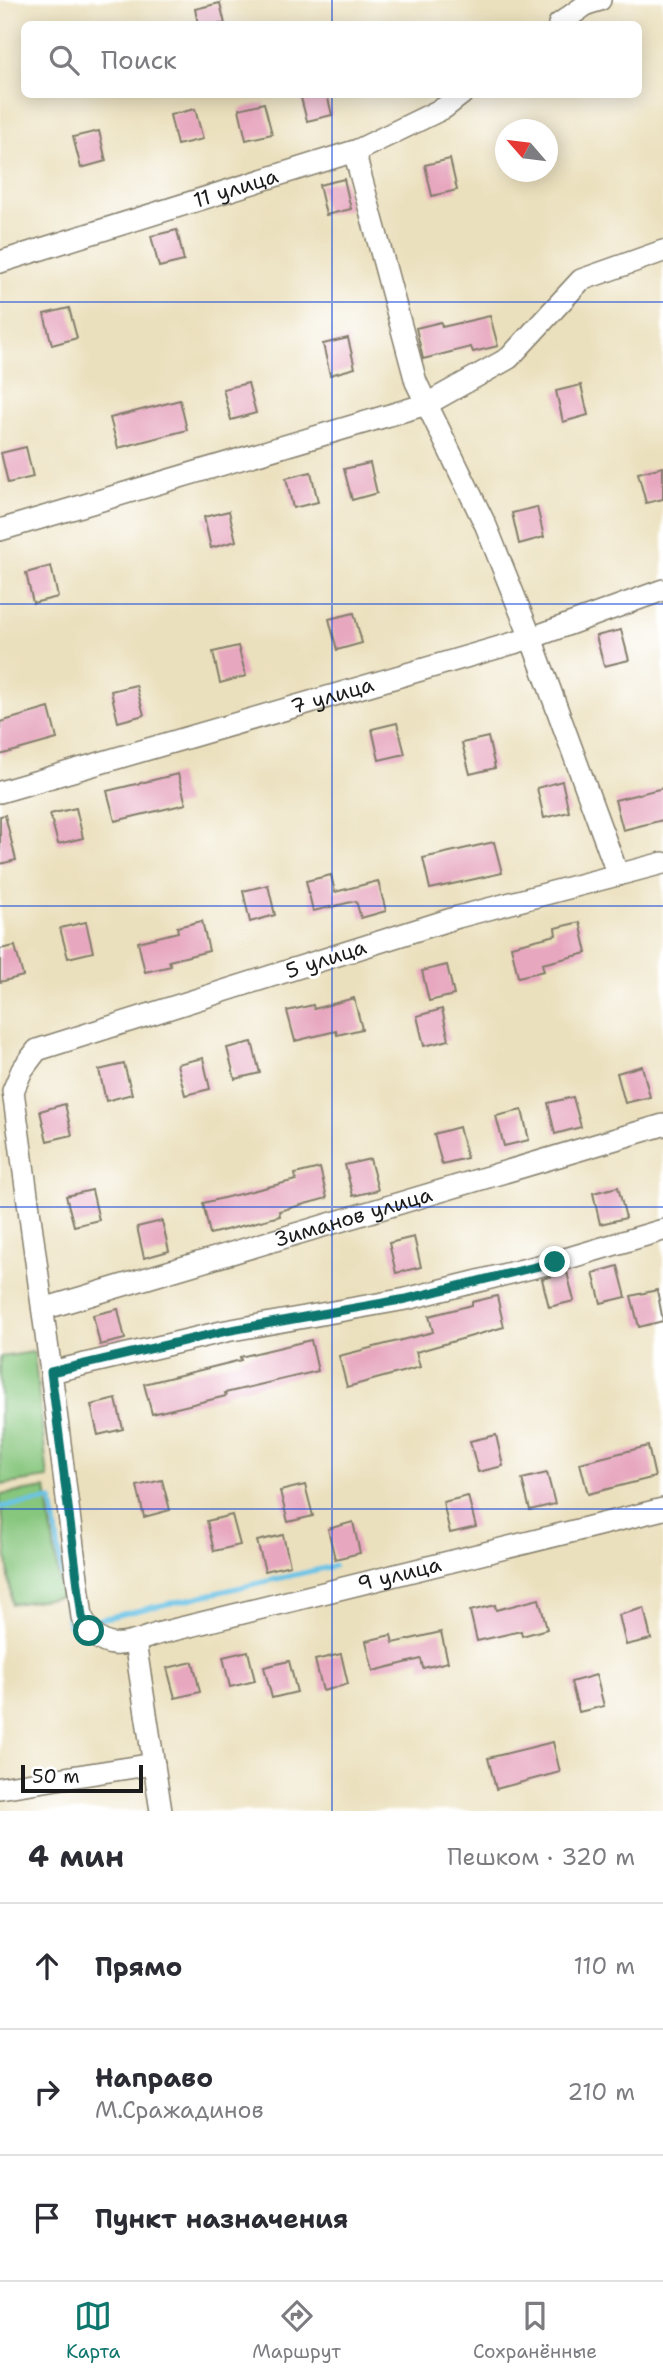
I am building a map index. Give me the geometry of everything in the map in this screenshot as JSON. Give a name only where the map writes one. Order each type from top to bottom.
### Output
[{"type":"street","points":[[563,21],[587,5],[600,0]]},
{"type":"street","name":"11 улица","points":[[0,262],[358,150],[444,108],[457,98]]},
{"type":"street","points":[[358,150],[360,175],[416,382],[486,526],[531,638],[618,875]]},
{"type":"street","points":[[0,530],[427,404],[509,358],[581,280],[663,251]]},
{"type":"street","name":"7 улица","points":[[0,792],[531,638],[663,590]]},
{"type":"street","name":"5 улица","points":[[6,1092],[37,1050],[458,917],[663,863]]},
{"type":"street","points":[[6,1092],[43,1310],[82,1617],[89,1631],[112,1646],[135,1642],[161,1811]]},
{"type":"street","name":"Зиманов улица","points":[[43,1310],[663,1125]]},
{"type":"street","points":[[51,1372],[226,1331],[406,1299],[555,1262],[663,1230]]},
{"type":"street","name":"9 улица","points":[[135,1642],[157,1634],[663,1510]]},
{"type":"street","points":[[0,1788],[154,1764]]},
{"type":"green space","points":[[34,1352],[48,1478],[0,1485],[0,1357]]},
{"type":"green space","points":[[46,1488],[61,1597],[12,1604],[0,1495]]},
{"type":"building","points":[[220,3],[224,21],[197,21],[195,9]]},
{"type":"building","points":[[301,98],[328,98],[332,115],[307,121]]},
{"type":"building","points":[[264,103],[272,134],[246,140],[239,109]]},
{"type":"building","points":[[195,109],[203,139],[177,145],[170,115]]},
{"type":"building","points":[[99,131],[106,161],[81,168],[73,137]]},
{"type":"building","points":[[450,159],[457,190],[432,196],[425,165]]},
{"type":"building","points":[[344,179],[351,209],[326,215],[319,185]]},
{"type":"building","points":[[177,230],[184,261],[159,267],[151,236]]},
{"type":"building","points":[[69,308],[77,338],[52,345],[44,314]]},
{"type":"building","points":[[490,316],[498,346],[473,352],[471,347],[423,359],[416,328],[441,322],[442,327]]},
{"type":"building","points":[[348,338],[355,368],[330,375],[323,344]]},
{"type":"building","points":[[248,383],[256,413],[231,420],[223,389]]},
{"type":"building","points":[[581,385],[588,415],[563,422],[556,391]]},
{"type":"building","points":[[180,400],[187,430],[118,448],[110,418]]},
{"type":"building","points":[[26,447],[33,477],[8,483],[1,453]]},
{"type":"building","points":[[370,463],[377,493],[352,500],[344,469]]},
{"type":"building","points":[[663,467],[663,499],[646,503],[638,473]]},
{"type":"building","points":[[311,472],[318,502],[293,508],[286,478]]},
{"type":"building","points":[[537,507],[544,537],[519,544],[512,513]]},
{"type":"building","points":[[229,511],[236,541],[211,548],[204,517]]},
{"type":"building","points":[[51,566],[58,597],[33,603],[26,573]]},
{"type":"building","points":[[354,613],[362,643],[337,650],[329,619]]},
{"type":"building","points":[[621,630],[629,660],[604,666],[596,636]]},
{"type":"building","points":[[238,646],[246,676],[220,683],[213,652]]},
{"type":"building","points":[[136,685],[144,715],[118,722],[111,691]]},
{"type":"building","points":[[49,708],[57,739],[0,755],[0,722]]},
{"type":"building","points":[[397,723],[405,754],[379,760],[372,729]]},
{"type":"building","points":[[488,737],[495,768],[470,774],[462,743]]},
{"type":"building","points":[[178,774],[186,804],[115,821],[107,791]]},
{"type":"building","points":[[562,781],[569,812],[544,818],[537,788]]},
{"type":"building","points":[[663,788],[663,820],[623,830],[615,800]]},
{"type":"building","points":[[76,808],[83,838],[58,844],[50,814]]},
{"type":"building","points":[[5,815],[16,860],[0,864],[0,816]]},
{"type":"building","points":[[494,842],[502,873],[430,889],[423,858]]},
{"type":"building","points":[[331,875],[335,892],[378,881],[386,911],[361,918],[356,901],[313,911],[306,881]]},
{"type":"building","points":[[268,885],[275,915],[250,922],[243,891]]},
{"type":"building","points":[[202,921],[209,951],[169,961],[171,966],[145,972],[138,942],[178,932],[177,927]]},
{"type":"building","points":[[86,922],[93,952],[68,958],[60,928]]},
{"type":"building","points":[[580,922],[587,953],[542,964],[544,971],[518,977],[511,946],[556,935],[555,928]]},
{"type":"building","points":[[15,946],[23,976],[0,982],[0,949]]},
{"type":"building","points":[[447,965],[454,995],[429,1001],[422,971]]},
{"type":"building","points":[[354,998],[362,1029],[337,1035],[336,1031],[295,1041],[287,1011],[313,1005],[314,1009]]},
{"type":"building","points":[[442,1009],[449,1040],[424,1046],[417,1016]]},
{"type":"building","points":[[252,1042],[260,1073],[235,1079],[227,1048]]},
{"type":"building","points":[[203,1058],[210,1089],[185,1095],[177,1064]]},
{"type":"building","points":[[124,1064],[132,1094],[106,1101],[99,1070]]},
{"type":"building","points":[[642,1066],[650,1097],[625,1103],[617,1073]]},
{"type":"building","points":[[573,1097],[581,1127],[555,1134],[548,1103]]},
{"type":"building","points":[[65,1104],[72,1135],[47,1141],[40,1111]]},
{"type":"building","points":[[522,1110],[529,1140],[504,1146],[496,1116]]},
{"type":"building","points":[[459,1127],[467,1158],[442,1164],[434,1134]]},
{"type":"building","points":[[370,1159],[378,1190],[353,1196],[345,1165]]},
{"type":"building","points":[[320,1168],[327,1198],[279,1211],[280,1216],[210,1234],[203,1203],[296,1180],[295,1174]]},
{"type":"building","points":[[618,1187],[626,1218],[600,1224],[593,1193]]},
{"type":"building","points":[[92,1190],[99,1220],[74,1226],[66,1196]]},
{"type":"building","points":[[162,1221],[169,1251],[144,1258],[137,1227]]},
{"type":"building","points":[[414,1237],[421,1267],[396,1273],[389,1243]]},
{"type":"building","points":[[618,1266],[626,1297],[601,1303],[593,1273]]},
{"type":"building","points":[[567,1272],[574,1301],[549,1307],[542,1279]]},
{"type":"building","points":[[657,1290],[663,1321],[639,1327],[631,1296]]},
{"type":"building","points":[[497,1296],[504,1327],[416,1352],[420,1367],[347,1387],[339,1356],[433,1332],[429,1316]]},
{"type":"building","points":[[118,1309],[125,1339],[100,1345],[93,1315]]},
{"type":"building","points":[[311,1340],[318,1371],[152,1414],[144,1384]]},
{"type":"building","points":[[116,1399],[123,1429],[98,1435],[91,1405]]},
{"type":"building","points":[[496,1435],[503,1466],[478,1472],[470,1441]]},
{"type":"building","points":[[648,1446],[655,1477],[588,1494],[580,1463]]},
{"type":"building","points":[[547,1473],[555,1504],[530,1510],[522,1479]]},
{"type":"building","points":[[162,1480],[170,1510],[144,1517],[137,1486]]},
{"type":"building","points":[[305,1485],[313,1516],[288,1522],[280,1491]]},
{"type":"building","points":[[468,1496],[476,1527],[450,1533],[443,1502]]},
{"type":"building","points":[[232,1515],[240,1545],[214,1551],[207,1521]]},
{"type":"building","points":[[353,1522],[360,1553],[335,1559],[328,1529]]},
{"type":"building","points":[[283,1535],[290,1565],[265,1571],[257,1541]]},
{"type":"building","points":[[539,1599],[547,1629],[522,1636],[521,1631],[477,1641],[470,1611],[495,1605],[496,1610]]},
{"type":"building","points":[[644,1608],[651,1639],[626,1645],[619,1615]]},
{"type":"building","points":[[441,1632],[448,1662],[423,1668],[421,1659],[373,1671],[366,1641],[391,1635],[393,1643]]},
{"type":"building","points":[[248,1651],[255,1681],[230,1687],[223,1657]]},
{"type":"building","points":[[341,1654],[348,1684],[323,1691],[315,1660]]},
{"type":"building","points":[[289,1661],[297,1692],[272,1698],[264,1667]]},
{"type":"building","points":[[193,1662],[200,1692],[175,1698],[167,1668]]},
{"type":"building","points":[[596,1675],[604,1706],[579,1712],[571,1682]]},
{"type":"building","points":[[553,1742],[560,1772],[496,1789],[488,1758]]},
{"type":"waterway","points":[[0,1507],[52,1500],[69,1626],[80,1623]]},
{"type":"waterway","points":[[92,1621],[334,1566]]},
{"type":"route","points":[[89,1631],[82,1617],[51,1372],[226,1331],[406,1299],[555,1262]]}]
